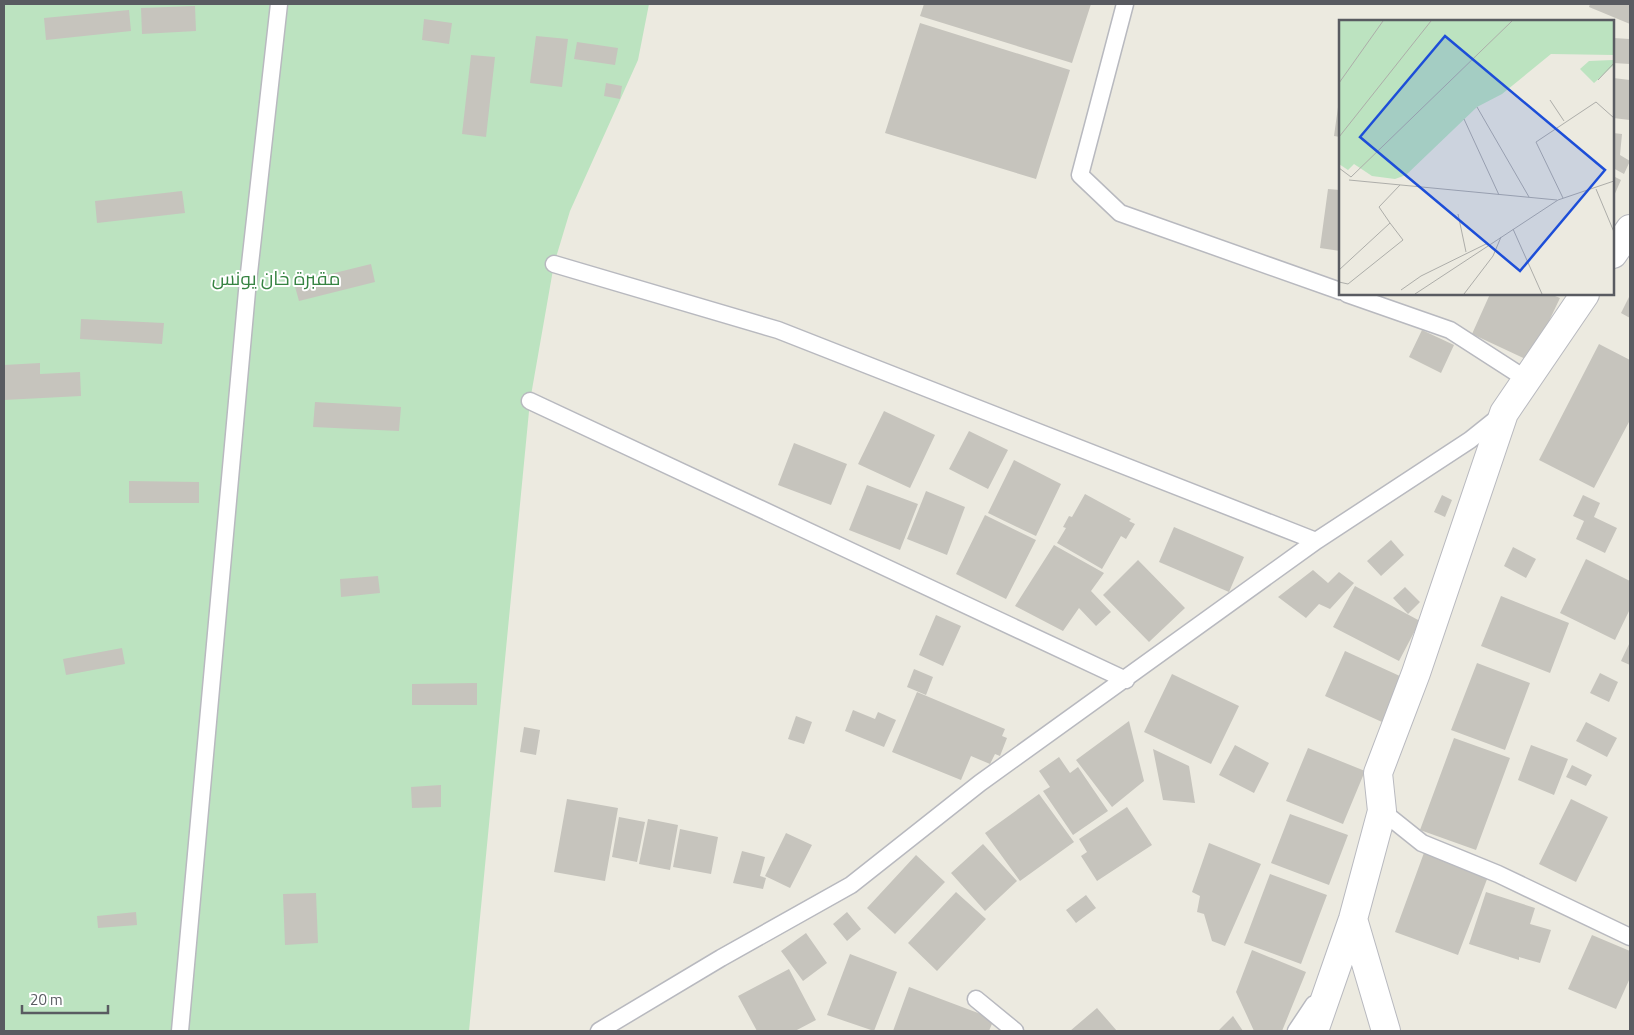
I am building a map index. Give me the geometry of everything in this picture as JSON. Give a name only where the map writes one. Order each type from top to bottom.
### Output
[{"type":"street","points":[[1614,253],[1630,229]]},
{"type":"street","points":[[1314,1031],[1352,919],[1382,811],[1378,773],[1422,655],[1504,413],[1584,295]]},
{"type":"street","points":[[1352,919],[1386,1031]]},
{"type":"lane","points":[[180,1031],[247,291],[279,4]]},
{"type":"lane","points":[[1125,4],[1080,175],[1120,213],[1339,291]]},
{"type":"lane","points":[[554,264],[778,330],[1316,541]]},
{"type":"lane","points":[[1350,295],[1450,330],[1526,379]]},
{"type":"lane","points":[[530,401],[1126,680]]},
{"type":"lane","points":[[599,1031],[721,958],[851,886],[980,783],[1126,680],[1316,541],[1470,440],[1504,413]]},
{"type":"lane","points":[[1382,811],[1422,843],[1498,874],[1630,938]]},
{"type":"lane","points":[[1296,1031],[1329,983]]},
{"type":"lane","points":[[976,999],[1015,1031]]},
{"type":"green space","name":"مقبرة خان يونس","points":[[4,4],[649,4],[638,60],[570,211],[554,264],[530,401],[469,1031],[4,1031]]},
{"type":"building","points":[[924,4],[1091,4],[1072,63],[920,16]]},
{"type":"building","points":[[1590,4],[1630,4],[1630,24],[1589,7]]},
{"type":"building","points":[[195,6],[196,31],[142,34],[141,8]]},
{"type":"building","points":[[129,10],[131,31],[46,40],[44,18]]},
{"type":"building","points":[[424,19],[452,23],[449,44],[422,40]]},
{"type":"building","points":[[920,23],[1070,70],[1036,179],[885,133]]},
{"type":"building","points":[[536,36],[568,39],[562,87],[530,83]]},
{"type":"building","points":[[1614,38],[1630,39],[1630,64],[1614,63]]},
{"type":"building","points":[[577,42],[618,48],[615,65],[574,59]]},
{"type":"building","points":[[471,55],[495,57],[486,137],[462,134]]},
{"type":"building","points":[[1614,78],[1630,80],[1630,120],[1614,118]]},
{"type":"building","points":[[606,83],[622,86],[620,99],[604,96]]},
{"type":"building","points":[[1339,100],[1339,137],[1334,136]]},
{"type":"building","points":[[1614,133],[1622,134],[1620,155],[1630,161],[1624,174],[1614,169]]},
{"type":"building","points":[[1614,176],[1621,180],[1614,196]]},
{"type":"building","points":[[1328,189],[1339,190],[1339,251],[1320,248]]},
{"type":"building","points":[[182,191],[185,213],[97,223],[95,201]]},
{"type":"building","points":[[371,264],[375,282],[299,301],[294,283]]},
{"type":"building","points":[[1490,295],[1552,295],[1560,298],[1530,361],[1472,334]]},
{"type":"building","points":[[1630,295],[1630,318],[1621,313]]},
{"type":"building","points":[[81,319],[164,323],[162,344],[80,339]]},
{"type":"building","points":[[1422,330],[1454,345],[1441,373],[1409,357]]},
{"type":"building","points":[[1599,344],[1630,360],[1630,420],[1594,488],[1539,460]]},
{"type":"building","points":[[40,363],[40,374],[80,372],[81,396],[4,400],[4,365]]},
{"type":"building","points":[[315,402],[401,407],[399,431],[313,427]]},
{"type":"building","points":[[884,411],[935,435],[910,488],[858,464]]},
{"type":"building","points":[[969,431],[1008,450],[988,489],[949,469]]},
{"type":"building","points":[[794,443],[847,464],[831,505],[778,485]]},
{"type":"building","points":[[1014,460],[1061,484],[1036,536],[988,513]]},
{"type":"building","points":[[129,481],[199,482],[199,503],[129,503]]},
{"type":"building","points":[[867,485],[918,504],[900,550],[849,530]]},
{"type":"building","points":[[926,491],[965,507],[947,555],[907,539]]},
{"type":"building","points":[[1085,494],[1131,519],[1129,521],[1135,524],[1126,539],[1121,536],[1102,569],[1057,543],[1066,528],[1063,527],[1069,516],[1072,517]]},
{"type":"building","points":[[1442,495],[1452,500],[1445,517],[1434,512]]},
{"type":"building","points":[[1583,495],[1600,503],[1594,517],[1617,528],[1605,553],[1576,539],[1584,521],[1573,516]]},
{"type":"building","points":[[985,515],[1036,540],[1006,599],[956,574]]},
{"type":"building","points":[[1174,527],[1244,557],[1229,592],[1159,562]]},
{"type":"building","points":[[1391,540],[1404,555],[1381,576],[1367,561]]},
{"type":"building","points":[[1054,545],[1104,573],[1091,591],[1111,612],[1096,626],[1079,608],[1063,631],[1015,606]]},
{"type":"building","points":[[1513,547],[1536,559],[1526,578],[1504,566]]},
{"type":"building","points":[[1586,559],[1630,581],[1630,609],[1615,640],[1560,613]]},
{"type":"building","points":[[1138,560],[1185,608],[1149,642],[1103,595]]},
{"type":"building","points":[[1313,570],[1328,583],[1339,572],[1354,583],[1330,609],[1319,604],[1306,618],[1278,597]]},
{"type":"building","points":[[378,576],[380,593],[341,597],[340,579]]},
{"type":"building","points":[[1355,586],[1420,621],[1399,661],[1333,627]]},
{"type":"building","points":[[1405,587],[1420,602],[1408,614],[1393,598]]},
{"type":"building","points":[[1501,596],[1569,623],[1550,673],[1481,646]]},
{"type":"building","points":[[936,615],[961,626],[943,666],[919,655]]},
{"type":"building","points":[[1630,642],[1630,665],[1621,661]]},
{"type":"building","points":[[122,648],[125,664],[66,675],[63,659]]},
{"type":"building","points":[[1345,651],[1402,677],[1382,722],[1325,696]]},
{"type":"building","points":[[1477,663],[1530,683],[1505,750],[1451,730]]},
{"type":"building","points":[[914,669],[933,677],[926,695],[907,687]]},
{"type":"building","points":[[1600,673],[1618,682],[1609,702],[1590,693]]},
{"type":"building","points":[[1172,674],[1239,706],[1211,764],[1144,732]]},
{"type":"building","points":[[477,683],[477,705],[412,705],[412,684]]},
{"type":"building","points":[[917,692],[1005,729],[1002,736],[1007,738],[1000,756],[995,754],[990,764],[971,756],[961,780],[892,752]]},
{"type":"building","points":[[853,710],[875,719],[878,712],[896,720],[884,747],[845,731]]},
{"type":"building","points":[[796,716],[812,722],[804,744],[788,739]]},
{"type":"building","points":[[1129,721],[1144,781],[1112,807],[1076,760]]},
{"type":"building","points":[[1586,722],[1617,738],[1607,757],[1576,741]]},
{"type":"building","points":[[524,727],[540,730],[536,755],[520,752]]},
{"type":"building","points":[[1454,738],[1510,758],[1476,850],[1420,830]]},
{"type":"building","points":[[1235,745],[1269,763],[1254,793],[1219,775]]},
{"type":"building","points":[[1531,745],[1568,759],[1554,795],[1518,780]]},
{"type":"building","points":[[1308,748],[1365,771],[1343,824],[1286,801]]},
{"type":"building","points":[[1153,749],[1189,766],[1195,803],[1163,800]]},
{"type":"building","points":[[1059,757],[1070,773],[1078,767],[1108,811],[1073,835],[1043,791],[1050,787],[1039,771]]},
{"type":"building","points":[[1572,765],[1592,775],[1586,786],[1566,777]]},
{"type":"building","points":[[441,785],[441,807],[412,808],[411,787]]},
{"type":"building","points":[[1039,794],[1074,842],[1020,881],[985,833]]},
{"type":"building","points":[[567,799],[618,808],[605,881],[554,872]]},
{"type":"building","points":[[1571,799],[1608,817],[1576,882],[1539,864]]},
{"type":"building","points":[[1127,807],[1152,845],[1097,881],[1081,856],[1087,852],[1079,839]]},
{"type":"building","points":[[1290,814],[1348,835],[1329,885],[1271,863]]},
{"type":"building","points":[[619,817],[645,822],[637,862],[612,857]]},
{"type":"building","points":[[648,819],[678,825],[670,870],[639,864]]},
{"type":"building","points":[[680,829],[718,837],[711,874],[673,867]]},
{"type":"building","points":[[786,833],[812,845],[790,888],[765,876]]},
{"type":"building","points":[[1209,843],[1261,864],[1225,946],[1212,941],[1204,914],[1197,912],[1200,896],[1192,892]]},
{"type":"building","points":[[983,844],[1017,881],[985,911],[951,873]]},
{"type":"building","points":[[1425,850],[1489,874],[1458,955],[1395,932]]},
{"type":"building","points":[[742,851],[765,857],[760,876],[766,878],[763,889],[733,883]]},
{"type":"building","points":[[916,855],[945,882],[895,934],[867,908]]},
{"type":"building","points":[[1270,874],[1327,895],[1301,964],[1244,943]]},
{"type":"building","points":[[956,892],[986,919],[937,971],[908,943]]},
{"type":"building","points":[[1486,892],[1535,908],[1530,924],[1551,930],[1540,963],[1519,957],[1519,960],[1469,944]]},
{"type":"building","points":[[316,893],[318,943],[285,945],[283,894]]},
{"type":"building","points":[[1086,895],[1096,908],[1076,923],[1066,910]]},
{"type":"building","points":[[136,912],[137,925],[98,928],[97,916]]},
{"type":"building","points":[[847,912],[861,929],[847,941],[833,924]]},
{"type":"building","points":[[806,933],[827,963],[803,981],[781,951]]},
{"type":"building","points":[[1592,935],[1630,951],[1630,978],[1616,1009],[1568,989]]},
{"type":"building","points":[[1252,950],[1306,972],[1282,1031],[1254,1031],[1236,992]]},
{"type":"building","points":[[850,954],[897,972],[874,1031],[827,1015]]},
{"type":"building","points":[[789,969],[816,1020],[795,1031],[757,1031],[738,996]]},
{"type":"building","points":[[909,987],[994,1019],[989,1031],[893,1031]]},
{"type":"building","points":[[1097,1008],[1117,1031],[1070,1031]]},
{"type":"building","points":[[1233,1016],[1243,1031],[1218,1031]]}]
